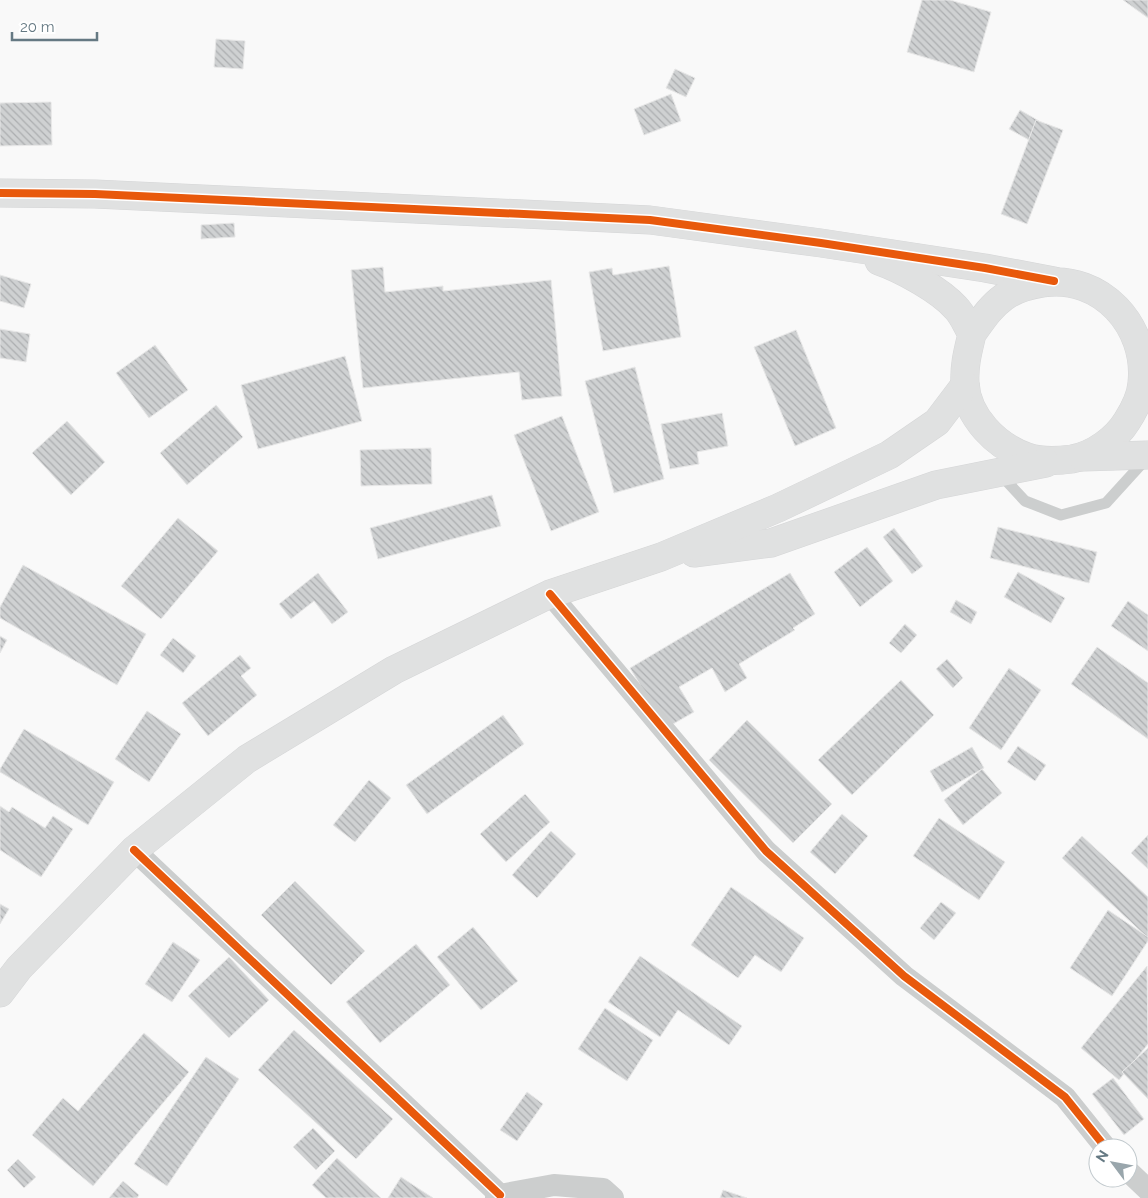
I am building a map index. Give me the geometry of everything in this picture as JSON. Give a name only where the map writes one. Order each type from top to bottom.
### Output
[{"type":"main road","points":[[0,193],[105,195],[650,220],[821,242],[1079,285],[1102,296],[1148,330]]},
{"type":"main road","points":[[821,242],[889,264],[928,286],[957,308],[972,334]]},
{"type":"main road","points":[[1054,281],[1029,285],[1005,296],[986,313],[972,334],[965,359],[965,385],[972,409],[992,436],[1006,447],[1028,458],[1066,459],[1148,456]]},
{"type":"main road","points":[[660,557],[771,543],[936,485],[1066,459],[1102,447],[1122,430],[1135,408],[1142,384],[1142,358],[1135,334],[1122,312]]},
{"type":"main road","points":[[0,993],[20,968],[134,850],[256,754],[394,670],[550,594],[660,557],[778,508],[889,456],[936,422],[965,385]]},
{"type":"street","points":[[550,594],[766,851],[904,976],[1064,1097],[1098,1138]]},
{"type":"street","points":[[134,850],[498,1196],[554,1184],[603,1189],[613,1198]]},
{"type":"street","points":[[1138,1180],[1148,1190]]},
{"type":"lane","points":[[999,472],[1025,501],[1061,516],[1106,503],[1148,456]]},
{"type":"building","points":[[922,0],[950,0],[991,12],[974,72],[907,52]]},
{"type":"building","points":[[1123,0],[1148,0],[1148,18]]},
{"type":"building","points":[[216,39],[245,41],[243,69],[214,67]]},
{"type":"building","points":[[675,69],[695,78],[686,97],[666,88]]},
{"type":"building","points":[[671,94],[681,121],[644,135],[634,109]]},
{"type":"building","points":[[51,102],[52,145],[0,146],[0,103]]},
{"type":"building","points":[[1020,110],[1039,121],[1029,140],[1009,129]]},
{"type":"building","points":[[1036,120],[1063,130],[1027,224],[1001,214]]},
{"type":"building","points":[[234,223],[235,237],[201,239],[201,225]]},
{"type":"building","points":[[669,266],[681,337],[603,351],[589,272],[612,268],[613,275]]},
{"type":"building","points":[[383,267],[385,292],[443,286],[443,291],[551,280],[562,396],[522,400],[519,372],[363,388],[351,270]]},
{"type":"building","points":[[0,275],[31,284],[24,308],[0,301]]},
{"type":"building","points":[[0,329],[30,334],[26,362],[0,358]]},
{"type":"building","points":[[796,330],[836,428],[795,446],[754,347]]},
{"type":"building","points":[[155,345],[188,390],[149,418],[116,373]]},
{"type":"building","points":[[345,356],[362,421],[258,449],[241,385]]},
{"type":"building","points":[[635,367],[664,479],[614,493],[585,381]]},
{"type":"building","points":[[216,405],[243,437],[187,485],[160,453]]},
{"type":"building","points":[[722,413],[728,446],[697,452],[699,464],[670,469],[661,424]]},
{"type":"building","points":[[562,416],[599,512],[551,531],[514,435]]},
{"type":"building","points":[[67,421],[105,462],[71,495],[32,453]]},
{"type":"building","points":[[431,448],[432,484],[361,486],[360,450]]},
{"type":"building","points":[[492,495],[501,526],[378,559],[370,528]]},
{"type":"building","points":[[178,518],[218,551],[161,619],[121,586]]},
{"type":"building","points":[[998,527],[1097,552],[1089,583],[990,558]]},
{"type":"building","points":[[894,528],[923,566],[912,574],[883,537]]},
{"type":"building","points":[[867,547],[893,581],[860,607],[834,572]]},
{"type":"building","points":[[23,565],[146,634],[117,685],[0,618],[0,607]]},
{"type":"building","points":[[1018,572],[1065,598],[1051,623],[1004,597]]},
{"type":"building","points":[[318,573],[348,612],[332,624],[314,601],[291,619],[279,604]]},
{"type":"building","points":[[790,573],[815,614],[793,628],[795,630],[739,664],[747,678],[725,692],[712,668],[679,687],[694,712],[666,728],[630,668]]},
{"type":"building","points":[[956,600],[977,612],[971,624],[950,612]]},
{"type":"building","points":[[1128,601],[1148,615],[1148,651],[1111,626]]},
{"type":"building","points":[[905,624],[917,635],[901,653],[889,643]]},
{"type":"building","points":[[0,636],[7,640],[0,653]]},
{"type":"building","points":[[173,638],[196,656],[183,673],[160,655]]},
{"type":"building","points":[[1097,647],[1148,683],[1148,739],[1071,684]]},
{"type":"building","points":[[240,655],[251,668],[241,676],[257,695],[208,736],[182,703]]},
{"type":"building","points":[[947,659],[963,678],[953,688],[936,669]]},
{"type":"building","points":[[1009,668],[1041,690],[1001,750],[969,728]]},
{"type":"building","points":[[901,680],[934,715],[852,795],[818,760]]},
{"type":"building","points":[[147,711],[181,734],[149,782],[115,759]]},
{"type":"building","points":[[503,715],[524,744],[427,814],[406,785]]},
{"type":"building","points":[[747,720],[832,804],[793,843],[709,760]]},
{"type":"building","points":[[24,729],[114,782],[88,825],[0,772]]},
{"type":"building","points":[[1018,746],[1046,765],[1035,781],[1007,762]]},
{"type":"building","points":[[972,747],[984,768],[942,792],[930,771]]},
{"type":"building","points":[[982,769],[1002,793],[963,825],[944,800]]},
{"type":"building","points":[[369,780],[391,798],[355,842],[333,825]]},
{"type":"building","points":[[525,794],[550,822],[506,862],[480,834]]},
{"type":"building","points":[[0,806],[9,812],[12,807],[45,828],[53,816],[73,829],[41,877],[0,850]]},
{"type":"building","points":[[842,814],[868,836],[835,874],[810,852]]},
{"type":"building","points":[[939,818],[1005,862],[979,900],[913,856]]},
{"type":"building","points":[[551,831],[576,854],[537,898],[512,875]]},
{"type":"building","points":[[1148,835],[1148,869],[1131,853]]},
{"type":"building","points":[[1082,836],[1148,897],[1148,938],[1062,858]]},
{"type":"building","points":[[295,881],[365,951],[331,985],[261,915]]},
{"type":"building","points":[[731,887],[804,938],[781,972],[755,955],[738,978],[691,945]]},
{"type":"building","points":[[941,902],[956,913],[934,940],[920,928]]},
{"type":"building","points":[[0,904],[9,909],[0,924]]},
{"type":"building","points":[[1108,910],[1148,937],[1148,941],[1112,996],[1070,968]]},
{"type":"building","points":[[473,927],[518,981],[481,1010],[437,957]]},
{"type":"building","points":[[173,942],[200,960],[172,1002],[145,984]]},
{"type":"building","points":[[416,944],[450,985],[380,1043],[346,1002]]},
{"type":"building","points":[[640,956],[742,1026],[729,1045],[678,1010],[660,1037],[608,1002]]},
{"type":"building","points":[[229,957],[269,1000],[229,1038],[188,996]]},
{"type":"building","points":[[1147,966],[1148,1044],[1119,1080],[1081,1048]]},
{"type":"building","points":[[605,1008],[653,1040],[627,1081],[578,1049]]},
{"type":"building","points":[[294,1030],[393,1119],[356,1159],[258,1070]]},
{"type":"building","points":[[144,1033],[189,1072],[93,1186],[32,1135],[63,1098],[78,1111]]},
{"type":"building","points":[[1148,1048],[1148,1099],[1122,1072]]},
{"type":"building","points":[[206,1057],[239,1079],[167,1186],[134,1164]]},
{"type":"building","points":[[1113,1078],[1144,1119],[1124,1135],[1092,1094]]},
{"type":"building","points":[[527,1092],[543,1104],[517,1141],[500,1130]]},
{"type":"building","points":[[313,1128],[335,1151],[316,1170],[293,1147]]},
{"type":"building","points":[[337,1158],[381,1198],[326,1198],[312,1185]]},
{"type":"building","points":[[18,1159],[36,1177],[24,1188],[7,1170]]},
{"type":"building","points":[[401,1177],[433,1198],[388,1198]]},
{"type":"building","points":[[123,1181],[139,1195],[137,1198],[109,1198]]},
{"type":"building","points":[[723,1190],[747,1198],[720,1198]]},
{"type":"cycle path","points":[[0,193],[95,194],[650,220],[821,243],[985,268],[1054,281]]},
{"type":"cycle path","points":[[550,594],[766,851],[904,976],[1065,1097],[1098,1138]]},
{"type":"cycle path","points":[[134,850],[500,1195]]}]
